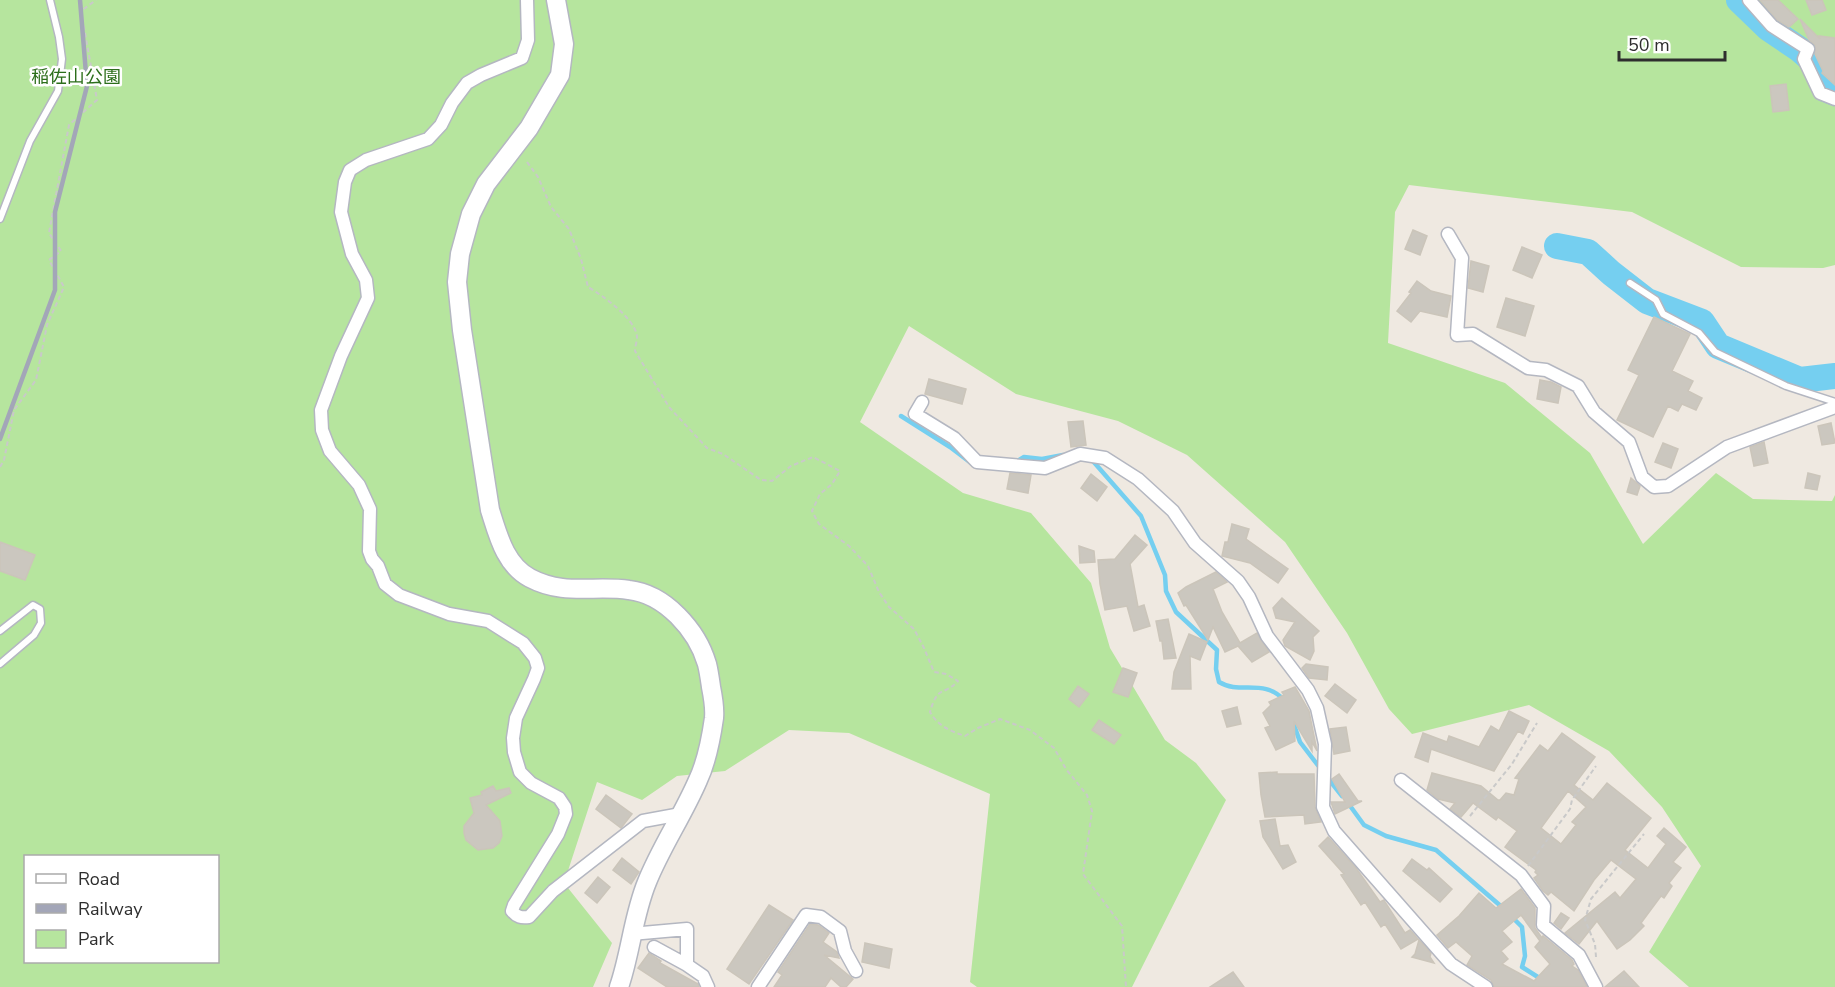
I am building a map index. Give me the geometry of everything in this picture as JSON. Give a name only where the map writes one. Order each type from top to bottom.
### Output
[{"type":"street","points":[[527,0],[528,40],[522,58],[467,83],[452,103],[441,125],[428,140],[366,160],[350,170],[345,182],[341,212],[352,254],[366,280],[368,298],[341,356],[321,410],[322,430],[330,451],[359,485],[370,509],[369,551],[385,584],[399,595],[449,614],[488,621],[523,643],[535,658],[537,668],[534,679],[516,718],[513,738],[514,752],[520,772],[531,783],[559,798],[565,807],[566,814],[558,834],[514,905],[512,911],[515,915],[522,918],[529,917],[553,891],[643,821],[681,814]]},
{"type":"street","points":[[556,0],[564,44],[560,75],[529,128],[486,184],[471,214],[460,254],[457,282],[462,330],[490,510],[507,558],[529,578],[565,590],[608,588],[644,593],[673,611],[685,624],[697,640],[707,664],[714,715],[708,751],[699,779],[647,879],[636,911],[619,987]]},
{"type":"street","points":[[1749,0],[1772,26],[1806,54],[1820,93],[1835,99]]},
{"type":"street","points":[[1448,234],[1462,258],[1457,335],[1473,334],[1527,368],[1545,370],[1578,386],[1594,412],[1629,442],[1642,477],[1654,487],[1668,486],[1727,447],[1835,407]]},
{"type":"street","points":[[922,402],[915,414],[954,438],[977,462],[1045,468],[1080,454],[1105,458],[1138,479],[1173,511],[1195,543],[1238,581],[1249,597],[1268,636],[1308,690],[1317,708],[1325,744],[1323,807],[1334,831],[1451,964],[1486,987]]},
{"type":"street","points":[[1401,780],[1521,875],[1544,906],[1543,925],[1579,955],[1596,987]]},
{"type":"street","points":[[758,987],[806,915],[821,917],[840,931],[845,951],[856,971]]},
{"type":"street","points":[[631,934],[687,929],[687,965]]},
{"type":"street","points":[[654,947],[703,976],[708,987]]},
{"type":"lane","points":[[0,219],[30,141],[58,92],[62,59],[50,0]]},
{"type":"lane","points":[[1630,283],[1656,300],[1663,314],[1699,333],[1714,352],[1786,386],[1835,402]]},
{"type":"lane","points":[[0,631],[33,605],[40,609],[41,623],[34,635],[0,664]]},
{"type":"path","points":[[0,467],[4,460],[14,410],[36,380],[47,325],[64,287],[49,260],[61,251],[49,233],[69,125],[97,100],[81,11],[96,0]]},
{"type":"path","points":[[527,162],[538,177],[551,207],[568,230],[581,259],[588,287],[608,298],[633,326],[637,335],[635,351],[669,407],[707,448],[723,454],[761,480],[772,481],[790,466],[813,457],[840,471],[832,484],[820,494],[812,511],[819,524],[849,546],[868,566],[879,592],[889,607],[914,629],[934,672],[946,674],[958,681],[953,687],[940,691],[934,699],[930,712],[935,720],[947,729],[965,736],[999,720],[1030,730],[1054,748],[1066,769],[1087,795],[1092,811],[1083,874],[1122,926],[1126,987]]},
{"type":"path","points":[[1460,828],[1512,764],[1537,723]]},
{"type":"path","points":[[1521,875],[1564,816],[1596,765]]},
{"type":"path","points":[[1579,955],[1597,962],[1595,944],[1585,920],[1591,899],[1644,834]]},
{"type":"green space","name":"稲佐山公園","points":[[0,0],[1835,0],[1835,265],[1823,268],[1741,267],[1632,212],[1409,185],[1395,212],[1388,343],[1505,383],[1590,453],[1643,544],[1716,473],[1753,499],[1832,501],[1835,495],[1835,987],[1689,987],[1649,952],[1701,866],[1662,807],[1609,751],[1529,705],[1412,734],[1389,709],[1347,633],[1285,542],[1187,455],[1118,421],[1016,394],[909,326],[860,422],[963,493],[1031,513],[1091,583],[1110,648],[1165,740],[1196,763],[1226,800],[1132,987],[977,987],[970,982],[990,794],[849,733],[789,730],[725,771],[677,776],[642,800],[597,782],[564,883],[612,943],[593,987],[0,987]]},
{"type":"building","points":[[1760,0],[1778,0],[1798,19],[1789,27],[1777,20]]},
{"type":"building","points":[[1806,0],[1822,0],[1826,10],[1812,15]]},
{"type":"building","points":[[1800,19],[1820,39],[1819,36],[1835,38],[1835,85],[1822,73],[1815,54],[1815,45],[1809,40]]},
{"type":"building","points":[[1786,84],[1789,110],[1773,112],[1770,86]]},
{"type":"building","points":[[1413,230],[1427,236],[1420,255],[1405,249]]},
{"type":"building","points":[[1522,247],[1542,255],[1532,278],[1513,270]]},
{"type":"building","points":[[1471,261],[1489,266],[1483,292],[1468,288]]},
{"type":"building","points":[[1417,281],[1431,291],[1451,296],[1447,317],[1420,311],[1411,322],[1397,311]]},
{"type":"building","points":[[1506,298],[1534,306],[1525,336],[1497,327]]},
{"type":"building","points":[[1654,317],[1690,334],[1672,371],[1693,381],[1688,391],[1702,398],[1696,410],[1682,404],[1678,411],[1668,406],[1653,437],[1617,420],[1639,375],[1628,370]]},
{"type":"building","points":[[929,379],[966,389],[962,404],[925,394]]},
{"type":"building","points":[[1540,380],[1561,387],[1558,403],[1537,399]]},
{"type":"building","points":[[1083,421],[1086,445],[1071,447],[1068,422]]},
{"type":"building","points":[[1831,423],[1835,443],[1822,445],[1818,426]]},
{"type":"building","points":[[1764,442],[1768,463],[1754,466],[1750,447]]},
{"type":"building","points":[[1663,443],[1678,449],[1671,468],[1655,462]]},
{"type":"building","points":[[1010,473],[1031,475],[1028,493],[1007,489]]},
{"type":"building","points":[[1808,473],[1820,476],[1817,490],[1805,488]]},
{"type":"building","points":[[1091,474],[1107,487],[1097,501],[1081,488]]},
{"type":"building","points":[[1631,478],[1640,486],[1637,495],[1627,492]]},
{"type":"building","points":[[1232,524],[1249,529],[1246,539],[1288,569],[1278,583],[1250,563],[1222,556]]},
{"type":"building","points":[[1135,535],[1147,545],[1130,564],[1138,607],[1144,605],[1150,626],[1134,631],[1127,606],[1105,610],[1098,560],[1115,559]]},
{"type":"building","points":[[0,542],[35,555],[25,580],[0,571]]},
{"type":"building","points":[[1079,546],[1094,551],[1095,562],[1080,563]]},
{"type":"building","points":[[1216,572],[1227,582],[1213,589],[1222,612],[1240,643],[1257,633],[1269,652],[1252,662],[1238,646],[1225,652],[1213,627],[1208,640],[1186,605],[1184,606],[1178,593]]},
{"type":"building","points":[[1282,598],[1319,631],[1313,637],[1314,651],[1310,660],[1285,646],[1283,640],[1295,622],[1276,618],[1273,608]]},
{"type":"building","points":[[1168,619],[1176,658],[1164,659],[1156,621]]},
{"type":"building","points":[[1189,634],[1207,642],[1200,660],[1190,656],[1191,689],[1172,689],[1174,672]]},
{"type":"building","points":[[1306,664],[1328,667],[1327,680],[1309,678],[1302,668]]},
{"type":"building","points":[[1123,668],[1137,673],[1128,697],[1113,692]]},
{"type":"building","points":[[1335,684],[1356,700],[1347,713],[1325,696]]},
{"type":"building","points":[[1078,686],[1089,694],[1079,707],[1069,699]]},
{"type":"building","points":[[1295,687],[1309,711],[1317,751],[1312,742],[1312,751],[1294,721],[1295,741],[1276,750],[1265,728],[1270,726],[1263,713],[1271,705],[1269,702],[1284,695],[1282,692]]},
{"type":"building","points":[[1237,707],[1241,724],[1227,727],[1222,711]]},
{"type":"building","points":[[1509,711],[1529,721],[1523,734],[1518,731],[1494,771],[1431,749],[1428,762],[1415,757],[1423,733],[1447,742],[1449,736],[1479,747],[1491,726],[1499,731]]},
{"type":"building","points":[[1099,720],[1121,735],[1114,744],[1092,730]]},
{"type":"building","points":[[1346,727],[1350,751],[1334,754],[1330,729]]},
{"type":"building","points":[[1562,733],[1595,757],[1574,785],[1593,800],[1607,783],[1651,818],[1625,850],[1648,868],[1666,844],[1657,836],[1664,828],[1686,847],[1673,862],[1681,868],[1669,883],[1672,886],[1664,898],[1661,896],[1641,923],[1644,926],[1617,949],[1597,921],[1579,944],[1565,933],[1615,892],[1620,898],[1636,879],[1611,860],[1594,880],[1574,911],[1551,892],[1548,895],[1543,891],[1534,878],[1538,875],[1536,870],[1505,847],[1517,831],[1498,817],[1496,820],[1473,803],[1461,817],[1450,809],[1455,803],[1438,799],[1427,790],[1432,773],[1481,786],[1500,800],[1506,793],[1514,795],[1519,779],[1515,778],[1540,745],[1548,751]],"holes":[[[1568,791],[1586,807],[1572,822],[1576,825],[1561,844],[1541,828]]]},
{"type":"building","points":[[1277,772],[1277,774],[1314,774],[1315,807],[1321,822],[1305,824],[1304,815],[1265,817],[1259,773]]},
{"type":"building","points":[[1339,774],[1358,801],[1362,801],[1335,814],[1331,802],[1345,802],[1332,779]]},
{"type":"building","points":[[493,786],[496,791],[509,788],[511,793],[486,805],[500,821],[502,836],[493,848],[478,850],[466,840],[464,833],[464,826],[474,813],[470,798],[482,795],[481,792]]},
{"type":"building","points":[[606,795],[632,814],[621,828],[596,809]]},
{"type":"building","points":[[1275,819],[1280,846],[1288,845],[1296,862],[1283,869],[1263,837],[1260,821]]},
{"type":"building","points":[[1328,837],[1356,868],[1380,902],[1384,900],[1405,933],[1410,930],[1418,939],[1401,949],[1385,924],[1381,927],[1365,902],[1361,905],[1341,875],[1344,874],[1319,846]]},
{"type":"building","points":[[622,858],[639,872],[631,884],[613,870]]},
{"type":"building","points":[[1412,859],[1427,870],[1429,868],[1452,889],[1440,902],[1403,871]]},
{"type":"building","points":[[598,877],[610,887],[597,903],[585,893]]},
{"type":"building","points":[[1521,889],[1535,908],[1535,928],[1542,938],[1543,936],[1572,960],[1574,964],[1572,966],[1578,970],[1587,987],[1494,987],[1491,980],[1467,965],[1472,956],[1456,942],[1448,948],[1437,935],[1459,916],[1479,893],[1496,908]],"holes":[[[1521,915],[1540,941],[1535,947],[1550,964],[1534,981],[1502,964],[1508,959],[1501,951],[1512,942],[1502,931]]]},
{"type":"building","points":[[769,905],[793,920],[749,984],[727,969]]},
{"type":"building","points":[[1561,913],[1569,918],[1561,929],[1554,923]]},
{"type":"building","points":[[810,924],[818,925],[829,933],[823,942],[837,952],[839,958],[824,955],[853,979],[846,987],[841,987],[831,978],[825,987],[774,987],[782,975],[778,972]]},
{"type":"building","points":[[1419,940],[1431,953],[1430,957],[1434,963],[1412,957]]},
{"type":"building","points":[[865,943],[892,949],[889,968],[862,962]]},
{"type":"building","points":[[649,953],[661,961],[660,963],[698,984],[699,987],[667,987],[638,968]]},
{"type":"building","points":[[1624,971],[1639,987],[1605,987]]},
{"type":"building","points":[[1233,972],[1244,987],[1210,987]]},
{"type":"waterway","points":[[1739,0],[1768,28],[1814,62],[1825,89],[1835,93]]},
{"type":"waterway","points":[[1557,246],[1588,252],[1647,301],[1702,322],[1718,346],[1800,380],[1835,376]]},
{"type":"waterway","points":[[901,416],[971,463]]},
{"type":"waterway","points":[[1016,462],[1024,457],[1042,459],[1063,455]]},
{"type":"waterway","points":[[1092,460],[1141,516],[1165,575],[1166,591],[1176,612],[1217,650],[1216,669],[1219,682],[1227,686],[1268,690],[1284,700]]},
{"type":"waterway","points":[[1293,722],[1300,742],[1320,768]]},
{"type":"waterway","points":[[1327,777],[1342,796]]},
{"type":"waterway","points":[[1348,803],[1364,825],[1386,836],[1436,850],[1503,908]]},
{"type":"waterway","points":[[1511,916],[1522,927],[1525,956],[1522,967],[1541,979]]},
{"type":"railway","points":[[0,439],[55,290],[55,212],[87,86],[80,0]]}]
